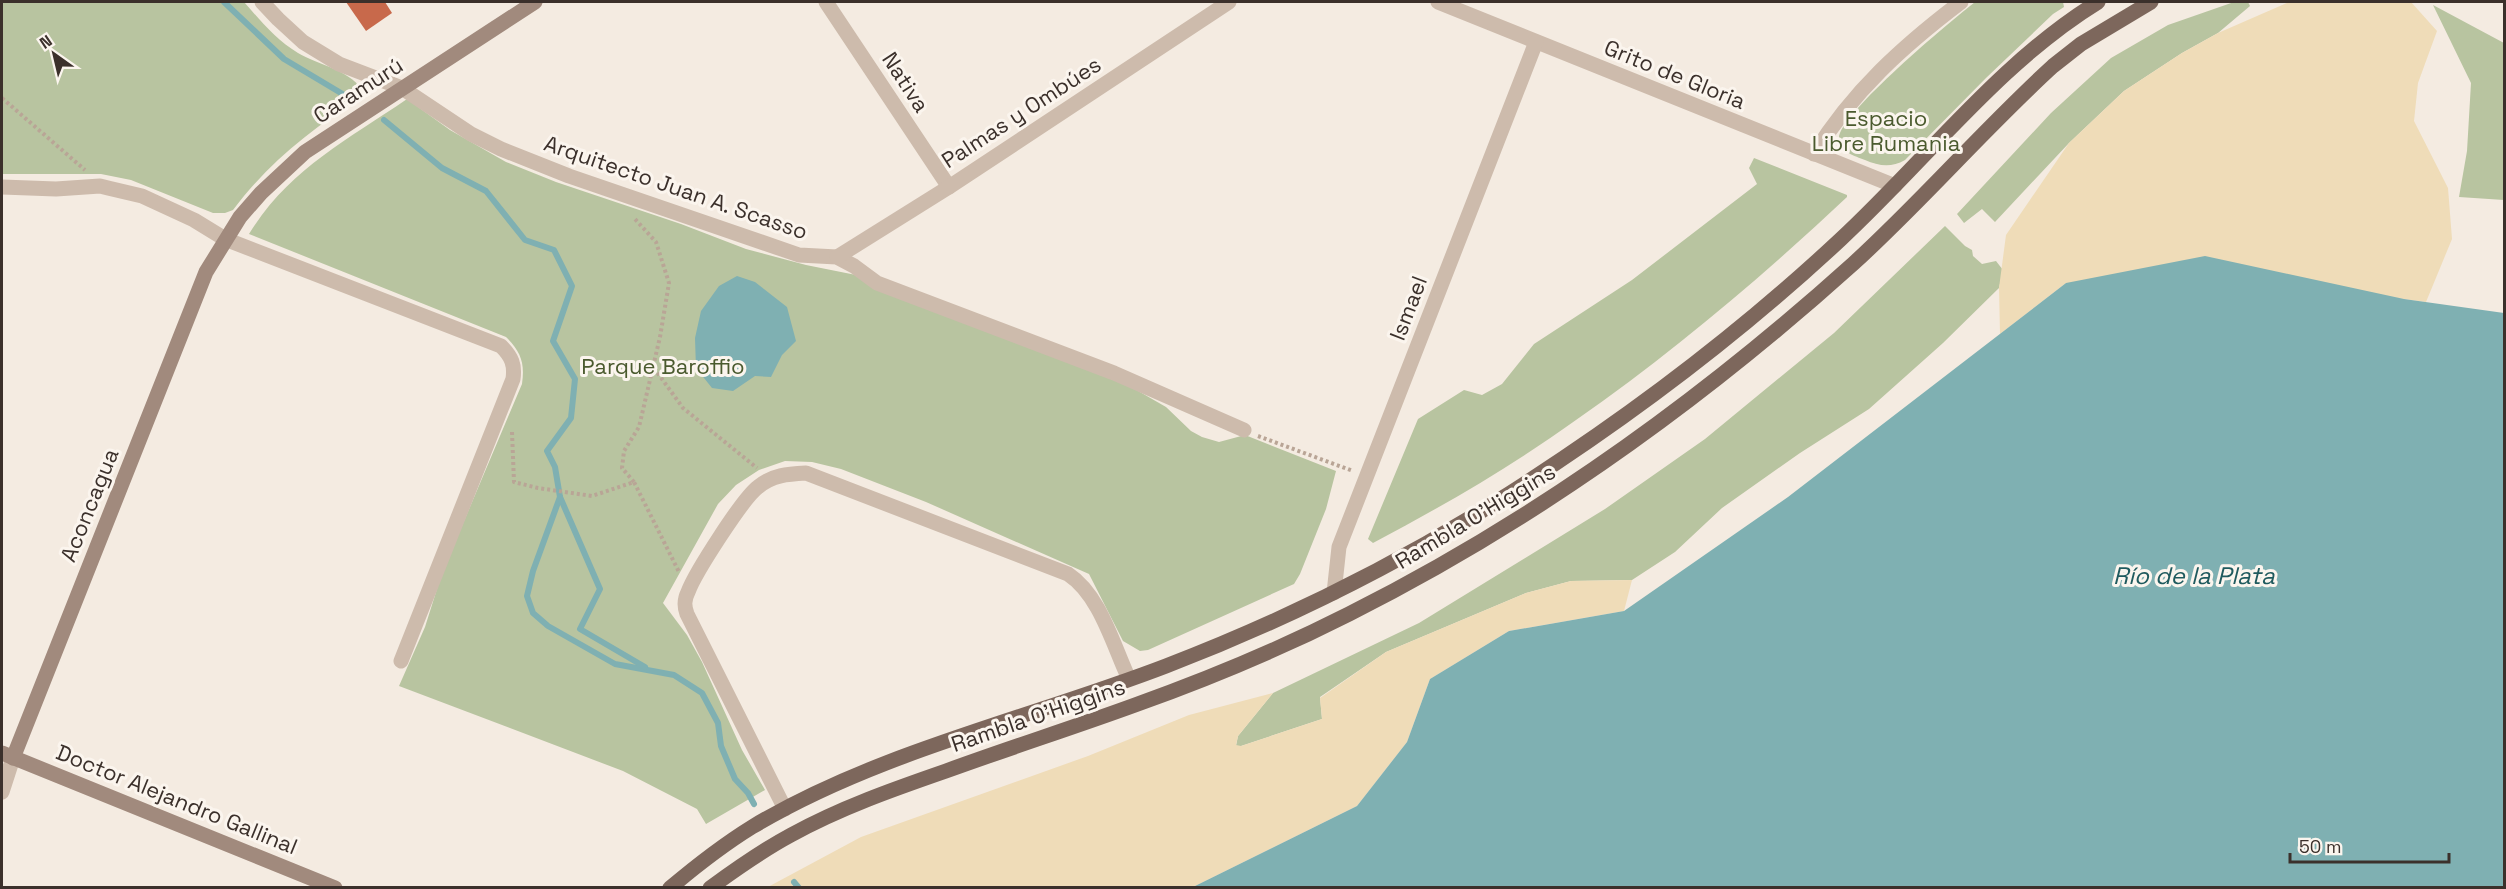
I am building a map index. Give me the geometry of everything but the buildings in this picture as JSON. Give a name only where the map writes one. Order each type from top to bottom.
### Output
[{"type":"main road","name":"Caramurú","points":[[225,239],[261,192],[305,152],[535,2]]},
{"type":"main road","name":"Rambla O'Higgins","points":[[670,888],[727,843],[825,789],[900,759],[1129,679],[1236,638],[1334,593],[1410,553],[1486,508],[1585,444],[1726,337],[1814,263],[2044,38],[2098,2]]},
{"type":"main road","name":"Rambla O'Higgins","points":[[710,888],[761,852],[842,810],[923,779],[1135,705],[1229,669],[1280,646],[1398,588],[1534,509],[1614,455],[1730,368],[1856,261],[2053,66],[2081,44],[2151,2]]},
{"type":"main road","name":"Aconcagua","points":[[8,755],[198,290],[225,239]]},
{"type":"main road","name":"Doctor Alejandro Gallinal","points":[[8,755],[335,888]]},
{"type":"street","name":"Arquitecto Juan A. Scasso","points":[[262,2],[303,42],[339,64],[402,88],[471,134],[529,161],[799,255],[837,257],[877,283],[1114,373],[1244,430]]},
{"type":"street","name":"Nativa","points":[[826,2],[949,187]]},
{"type":"street","name":"Palmas y Ombúes","points":[[837,257],[949,187],[1229,2]]},
{"type":"street","name":"Grito de Gloria","points":[[1438,2],[1895,186]]},
{"type":"street","points":[[1814,154],[1858,93],[1927,28],[1961,2]]},
{"type":"street","name":"Ismael","points":[[1334,593],[1339,547],[1536,42]]},
{"type":"street","points":[[2,187],[108,188],[142,196],[194,220],[225,239],[501,346],[513,362],[513,380],[401,661]]},
{"type":"street","points":[[785,809],[684,604],[688,590],[746,501],[756,488],[769,479],[806,473],[1068,574],[1081,583],[1091,595],[1129,679]]},
{"type":"street","name":"Aconcagua","points":[[2,792],[8,755]]},
{"type":"path","points":[[2,98],[108,188]]},
{"type":"path","points":[[632,215],[656,242],[669,283],[639,427],[624,451],[622,468],[634,482],[688,590]]},
{"type":"path","points":[[653,367],[683,408],[769,479]]},
{"type":"path","points":[[511,422],[514,482],[537,488],[592,496],[634,482]]},
{"type":"path","points":[[1244,430],[1366,476]]},
{"type":"green space","points":[[2,2],[244,2],[290,48],[344,74],[359,86],[363,93],[361,97],[325,122],[277,161],[233,210],[225,213],[213,213],[131,180],[101,174],[2,174]]},
{"type":"green space","name":"Espacio Libre Rumania","points":[[1975,2],[2063,2],[2064,7],[2053,14],[1986,78],[1905,160],[1890,165],[1880,165],[1848,153],[1842,147],[1839,138],[1844,126],[1857,109],[1898,68]]},
{"type":"green space","points":[[2234,2],[2248,2],[2250,6],[2218,33],[2182,53],[2124,91],[2069,143],[1995,222],[1982,209],[1964,223],[1957,214],[2051,113],[2111,58],[2168,25]]},
{"type":"green space","points":[[2433,5],[2504,43],[2504,200],[2459,197],[2467,151],[2471,83]]},
{"type":"green space","name":"Parque Baroffio","points":[[407,99],[450,130],[506,162],[746,249],[856,275],[1133,388],[1166,407],[1191,431],[1202,437],[1219,442],[1245,435],[1336,471],[1326,509],[1300,574],[1294,584],[1148,650],[1140,651],[1123,641],[1089,574],[926,502],[841,469],[812,462],[785,461],[759,470],[736,485],[718,504],[663,603],[687,635],[702,662],[742,750],[765,790],[706,824],[697,809],[623,771],[399,686],[425,627],[442,573],[522,384],[521,358],[506,337],[249,234],[282,191],[300,174],[341,143]]},
{"type":"green space","points":[[1754,158],[1847,195],[1847,197],[1716,313],[1576,420],[1451,500],[1373,543],[1368,539],[1418,419],[1464,390],[1482,395],[1502,384],[1534,344],[1632,280],[1757,184],[1749,168]]},
{"type":"green space","points":[[1945,226],[1972,250],[1973,256],[1982,264],[1996,261],[2003,270],[1999,288],[1943,343],[1869,409],[1800,453],[1722,508],[1675,552],[1632,580],[1571,581],[1526,593],[1386,652],[1320,697],[1322,719],[1236,746],[1238,736],[1273,693],[1419,623],[1605,509],[1705,439],[1834,333]]},
{"type":"sand","points":[[2289,2],[2411,2],[2437,31],[2418,83],[2414,121],[2448,188],[2452,239],[2426,302],[2404,299],[2066,283],[2000,334],[1999,288],[2006,235],[2069,143],[2124,91],[2182,53],[2218,33]]},
{"type":"sand","points":[[1632,580],[1624,611],[1509,631],[1430,679],[1407,742],[1357,806],[1193,887],[766,888],[861,837],[1088,756],[1189,715],[1273,693],[1238,736],[1236,745],[1241,746],[1322,719],[1320,698],[1386,652],[1526,593],[1571,581]]},
{"type":"water","name":"Río de la Plata","points":[[2205,256],[2404,299],[2504,313],[2504,887],[1193,887],[1357,806],[1407,742],[1430,679],[1509,631],[1624,611],[1788,497],[2066,283]]},
{"type":"water","points":[[737,276],[755,282],[787,307],[796,341],[782,355],[771,377],[755,376],[733,391],[712,388],[696,368],[695,338],[701,311],[719,286]]},
{"type":"waterway","points":[[224,2],[284,59],[351,99]]},
{"type":"waterway","points":[[384,120],[442,168],[486,191],[525,240],[554,250],[572,286],[553,341],[575,379],[571,418],[547,451],[555,467],[560,497],[533,571],[527,596],[533,613],[548,626],[615,664],[674,675],[702,693],[718,723],[721,746],[735,779],[748,793],[754,804]]},
{"type":"waterway","points":[[560,497],[600,589],[580,629],[645,667]]},
{"type":"waterway","points":[[794,882],[799,888]]}]
